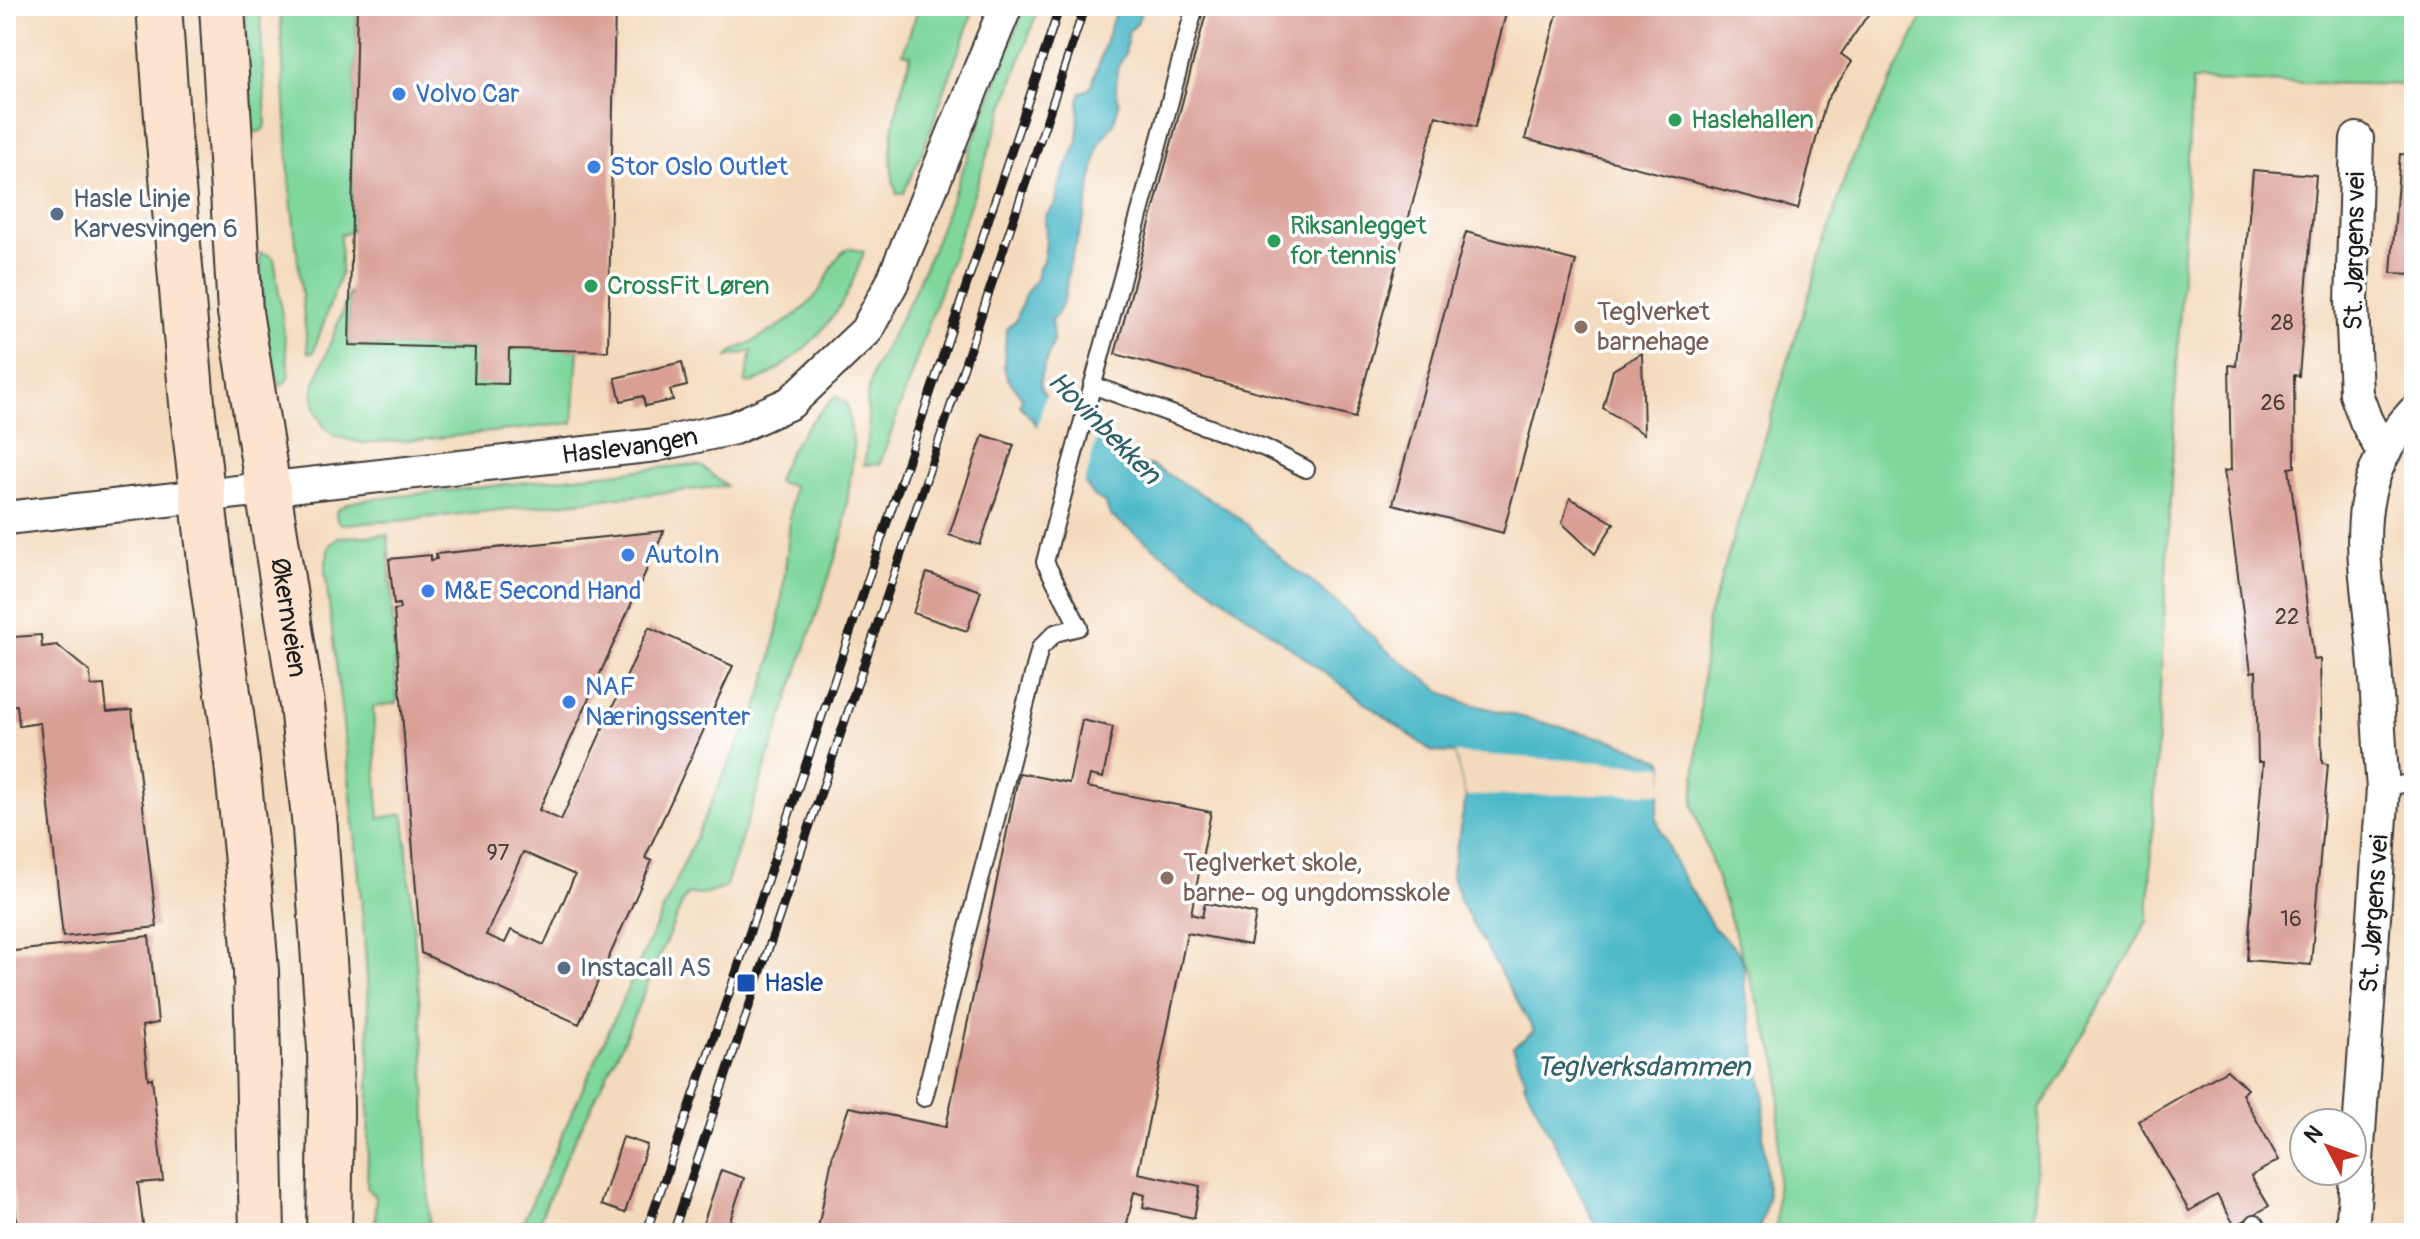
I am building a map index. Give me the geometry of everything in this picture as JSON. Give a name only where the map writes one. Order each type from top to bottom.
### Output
[{"type":"main road","points":[[159,6],[182,311],[235,743],[256,971],[262,1233]]},
{"type":"main road","name":"Økernveien","points":[[222,6],[240,312],[302,705],[315,828],[330,1049],[329,1233]]},
{"type":"street","name":"Haslevangen","points":[[6,518],[656,445],[734,428],[790,403],[866,331],[892,283],[1006,6]]},
{"type":"street","name":"St. Jørgens vei","points":[[2357,139],[2352,303],[2356,394],[2383,452]]},
{"type":"street","name":"St. Jørgens vei","points":[[2352,1233],[2399,785],[2377,729],[2374,653],[2365,584],[2365,511],[2383,452],[2414,412]]},
{"type":"lane","points":[[924,1098],[1040,648],[1055,633],[1079,627],[1045,562],[1195,6]]},
{"type":"lane","points":[[1092,385],[1265,448],[1306,469]]},
{"type":"green space","points":[[245,6],[260,6],[266,124],[259,132],[250,131]]},
{"type":"green space","points":[[280,6],[357,6],[352,231],[340,235],[341,273],[313,353],[308,353],[289,179]]},
{"type":"green space","points":[[919,6],[975,6],[922,153],[903,194],[897,194],[891,161],[894,124],[911,55],[903,53]]},
{"type":"green space","points":[[1025,6],[1039,6],[880,464],[864,465],[869,430],[867,398],[873,371],[911,299],[932,250]]},
{"type":"green space","points":[[1928,6],[2414,6],[2414,85],[2192,81],[2148,921],[2040,1110],[2031,1233],[1776,1233],[1780,1070],[1693,806],[1707,623],[1848,168]]},
{"type":"green space","points":[[848,248],[864,252],[848,293],[827,324],[781,367],[756,381],[745,383],[752,351],[728,357],[780,326],[812,300],[835,262]]},
{"type":"green space","points":[[260,253],[271,256],[275,263],[289,371],[288,379],[280,386],[267,337]]},
{"type":"green space","points":[[350,291],[349,345],[578,350],[573,423],[362,443],[334,436],[323,425],[315,409],[313,389]]},
{"type":"green space","points":[[836,396],[847,404],[854,447],[843,535],[725,888],[703,895],[689,894],[684,899],[621,1046],[564,1162],[534,1233],[518,1233],[734,752],[757,709],[778,622],[793,486],[777,482],[800,435]]},
{"type":"green space","points":[[686,465],[701,466],[726,486],[396,521],[342,524],[337,520],[336,512],[341,507],[360,500]]},
{"type":"green space","points":[[388,535],[397,703],[373,707],[379,818],[404,814],[424,1056],[430,1233],[376,1233],[375,1197],[367,1188],[369,1047],[366,963],[325,570],[329,546],[338,537]]},
{"type":"water","name":"Teglverksdammen","points":[[1117,6],[1143,6],[1137,24],[1128,32],[1125,55],[1117,69],[1119,103],[1114,123],[1099,144],[1084,219],[1070,262],[1065,296],[1051,321],[1053,341],[1040,381],[1044,394],[1116,454],[1132,462],[1153,466],[1227,509],[1288,565],[1346,611],[1386,650],[1444,693],[1463,702],[1619,742],[1663,761],[1656,818],[1663,836],[1676,865],[1713,927],[1735,948],[1744,967],[1745,992],[1764,1096],[1763,1135],[1768,1198],[1758,1233],[1600,1233],[1524,1083],[1526,1081],[1513,1047],[1534,1031],[1458,898],[1460,895],[1451,876],[1466,796],[1455,753],[1433,752],[1111,516],[1104,502],[1092,495],[1020,405],[1022,398],[1007,377],[1004,367],[1006,333],[1016,321],[1025,294],[1043,262],[1045,217],[1056,203],[1058,187],[1078,141],[1079,98],[1081,92],[1092,84]]},
{"type":"pier","points":[[1047,391],[1097,437],[1084,485],[1036,431]]},
{"type":"pier","points":[[1455,753],[1664,766],[1661,793],[1466,796]]},
{"type":"building","points":[[357,6],[615,6],[608,351],[509,349],[508,384],[474,383],[475,348],[349,345]]},
{"type":"building","name":"Riksanlegget for tennis","points":[[1208,6],[1508,6],[1476,127],[1436,116],[1355,418],[1115,354]]},
{"type":"building","name":"Haslehallen","points":[[1559,6],[1874,6],[1841,54],[1852,62],[1826,101],[1798,209],[1525,139]]},
{"type":"building","points":[[2400,154],[2414,155],[2414,274],[2391,273]]},
{"type":"building","points":[[2253,170],[2316,175],[2299,376],[2294,375],[2295,467],[2289,468],[2314,660],[2320,659],[2322,763],[2328,764],[2311,965],[2247,960],[2263,762],[2258,762],[2256,671],[2251,672],[2224,471],[2231,470],[2229,365],[2236,366]]},
{"type":"building","points":[[1466,232],[1576,261],[1503,533],[1393,504]]},
{"type":"building","points":[[1642,353],[1644,434],[1603,408],[1613,370]]},
{"type":"building","points":[[682,362],[687,386],[670,390],[673,400],[645,406],[643,396],[621,401],[615,378]]},
{"type":"building","points":[[983,435],[1014,445],[980,545],[949,535]]},
{"type":"building","points":[[1570,498],[1614,523],[1595,554],[1562,523]]},
{"type":"building","points":[[664,531],[539,810],[561,820],[649,627],[733,666],[645,858],[652,861],[579,1024],[421,953],[394,610],[400,609],[399,604],[394,605],[389,559],[431,555],[431,560],[437,559],[436,554]],"holes":[[[523,852],[575,875],[544,945],[511,930],[505,943],[486,935]]]},
{"type":"building","points":[[927,573],[981,591],[967,631],[913,613]]},
{"type":"building","points":[[11,611],[14,637],[41,635],[42,647],[57,645],[90,672],[91,686],[104,685],[107,712],[132,710],[157,927],[63,937],[40,723],[19,726],[17,705],[6,706],[6,612]]},
{"type":"building","points":[[1082,720],[1113,727],[1103,778],[1090,775],[1087,787],[1211,812],[1191,914],[1202,917],[1205,903],[1256,914],[1250,945],[1187,933],[1138,1173],[1200,1186],[1194,1218],[1143,1207],[1145,1195],[1134,1192],[1125,1233],[817,1233],[833,1153],[849,1107],[946,1127],[1019,773],[1069,783]]},
{"type":"building","points":[[149,936],[158,1023],[142,1026],[148,1079],[152,1078],[163,1181],[138,1183],[144,1233],[18,1233],[6,1120],[6,952]]},
{"type":"building","points":[[2227,1070],[2247,1089],[2242,1094],[2279,1160],[2251,1176],[2269,1206],[2235,1226],[2217,1195],[2189,1211],[2138,1121]]},
{"type":"building","points":[[623,1137],[647,1145],[625,1213],[601,1205]]},
{"type":"building","points":[[721,1170],[744,1178],[726,1233],[700,1233]]},
{"type":"railway","points":[[646,1233],[1060,6]]},
{"type":"railway","points":[[673,1233],[1085,6]]},
{"type":"place","name":"Volvo Car","points":[[399,94]]},
{"type":"place","name":"Haslehallen","points":[[1675,120]]},
{"type":"place","name":"Stor Oslo Outlet","points":[[594,167]]},
{"type":"place","name":"Hasle Linje Karvesvingen 6","points":[[57,214]]},
{"type":"place","name":"Riksanlegget for tennis","points":[[1274,241]]},
{"type":"place","name":"CrossFit Løren","points":[[591,286]]},
{"type":"place","name":"Teglverket barnehage","points":[[1581,327]]},
{"type":"place","name":"AutoIn","points":[[628,555]]},
{"type":"place","name":"M&E Second Hand","points":[[428,591]]},
{"type":"place","name":"NAF Næringssenter","points":[[569,702]]},
{"type":"place","name":"Teglverket skole, barne- og ungdomsskole","points":[[1167,878]]},
{"type":"place","name":"Instacall AS","points":[[564,968]]},
{"type":"place","name":"Hasle","points":[[746,983]]},
{"type":"water label","name":"Hovinbekken","points":[[1104,428]]}]
